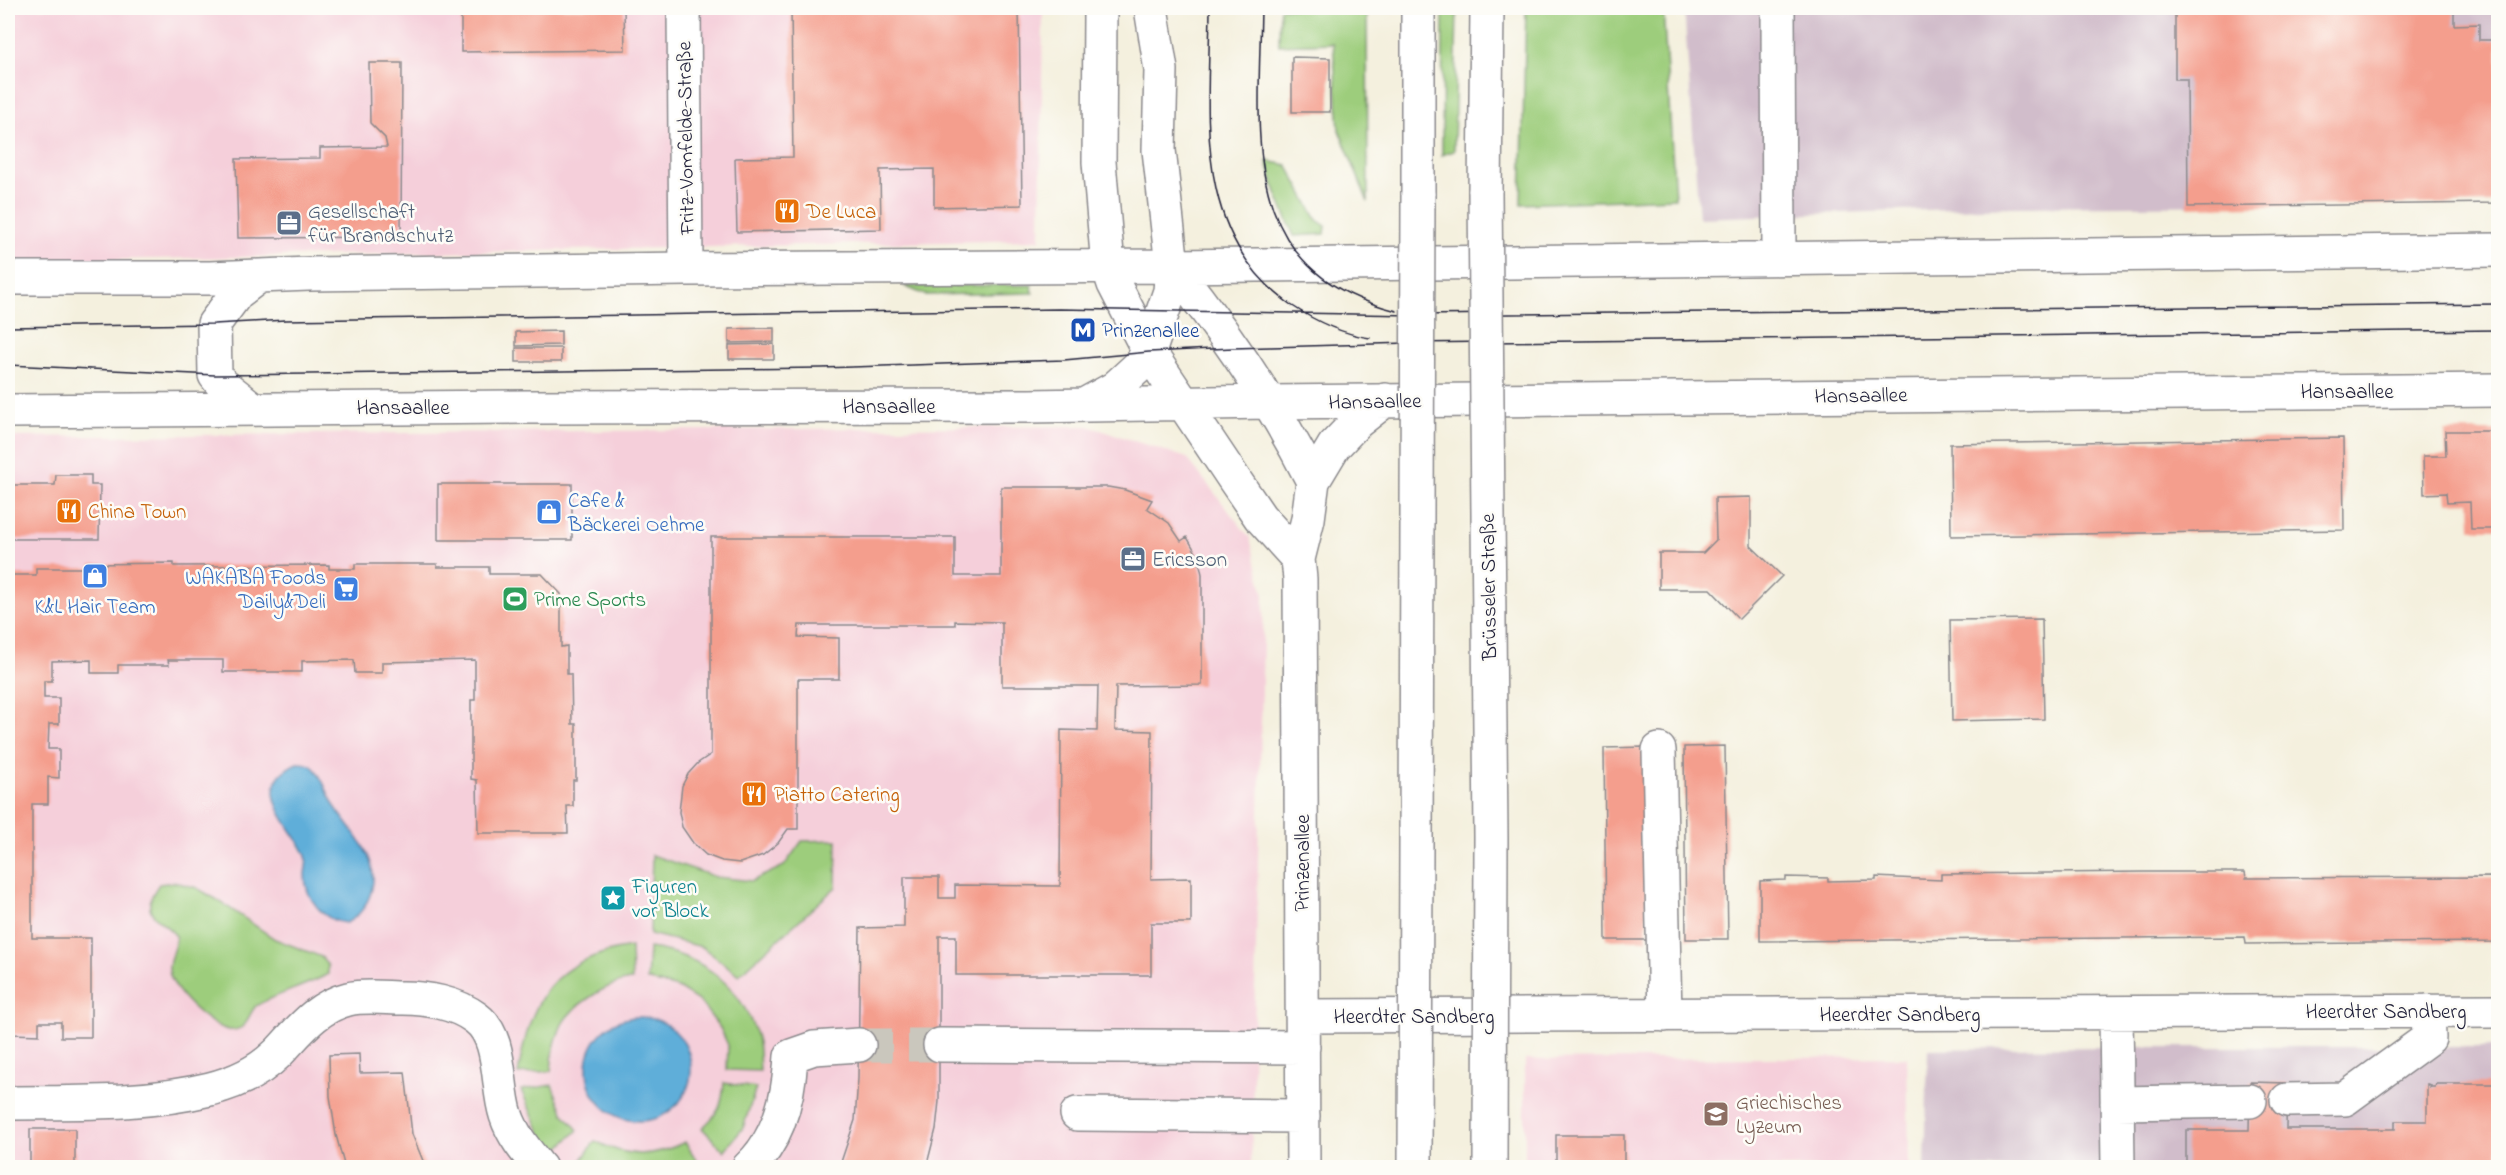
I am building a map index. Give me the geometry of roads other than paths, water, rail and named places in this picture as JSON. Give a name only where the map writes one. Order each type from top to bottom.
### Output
[{"type":"main road","name":"Fritz-Vomfelde-Straße","points":[[684,8],[686,268]]},
{"type":"main road","points":[[1102,8],[1099,162],[1108,266],[1114,284],[1149,352],[1260,517],[1298,559]]},
{"type":"main road","points":[[1083,405],[1115,388],[1139,366],[1149,352],[1170,291],[1172,266],[1159,150],[1161,70],[1151,8]]},
{"type":"main road","points":[[1414,1167],[1418,8]]},
{"type":"main road","name":"Brüsseler Straße","points":[[1487,8],[1485,192],[1491,837],[1490,1167]]},
{"type":"main road","points":[[1778,8],[1779,258]]},
{"type":"main road","points":[[8,278],[258,277],[686,268],[1172,266],[2499,250]]},
{"type":"main road","points":[[1172,266],[1210,313],[1269,402],[1290,436],[1313,481]]},
{"type":"main road","points":[[252,408],[222,384],[216,375],[214,324],[237,293],[258,277]]},
{"type":"main road","name":"Hansaallee","points":[[8,411],[1083,405],[1385,400],[2499,390]]},
{"type":"main road","name":"Prinzenallee","points":[[1303,1167],[1298,559],[1308,519],[1313,481],[1334,446],[1357,422],[1385,400]]},
{"type":"main road","points":[[1659,750],[1665,1015]]},
{"type":"main road","points":[[8,1103],[143,1101],[212,1089],[247,1076],[276,1054],[299,1028],[322,1010],[349,999],[408,998],[435,1001],[455,1007],[477,1018],[491,1037],[497,1057],[498,1087],[506,1116],[517,1139],[540,1167]]},
{"type":"main road","points":[[2287,1100],[2345,1099],[2429,1038],[2428,1011]]},
{"type":"main road","name":"Heerdter Sandberg","points":[[940,1045],[1205,1046],[1302,1031],[1665,1015],[2499,1011]]},
{"type":"main road","points":[[2115,1014],[2118,1167]]},
{"type":"main road","points":[[748,1167],[772,1137],[785,1108],[791,1056],[814,1048],[859,1045]]},
{"type":"main road","points":[[2117,1102],[2250,1101]]},
{"type":"main road","points":[[1077,1114],[1303,1116]]},
{"type":"water","points":[[297,763],[308,764],[317,772],[334,805],[358,838],[370,861],[373,873],[368,900],[359,914],[346,923],[330,918],[312,900],[306,884],[306,856],[278,808],[274,796],[275,784],[282,773]]},
{"type":"water","points":[[639,1017],[659,1021],[676,1032],[687,1049],[691,1069],[687,1089],[676,1106],[659,1117],[639,1121],[619,1117],[602,1106],[591,1089],[587,1069],[591,1049],[602,1032],[619,1021]]},
{"type":"tunnel","points":[[859,1045],[940,1045]]},
{"type":"tram line","points":[[1210,8],[1208,90],[1213,170],[1221,208],[1236,244],[1259,276],[1291,305],[1329,326],[1370,338]]},
{"type":"tram line","points":[[1261,8],[1259,104],[1261,150],[1268,193],[1283,232],[1308,265],[1345,292],[1397,311]]},
{"type":"tram line","points":[[8,327],[214,324],[285,320],[1059,309],[1415,315],[2498,304]]},
{"type":"tram line","points":[[8,365],[215,375],[822,368],[1064,360],[1149,352],[1233,348],[1408,343],[2498,330]]},
{"type":"place","name":"De Luca","points":[[787,211]]},
{"type":"place","name":"Gesellschaft für Brandschutz","points":[[289,223]]},
{"type":"place","name":"Prinzenallee","points":[[1083,330]]},
{"type":"place","name":"China Town","points":[[69,511]]},
{"type":"place","name":"Cafe & Bäckerei Oehme","points":[[549,512]]},
{"type":"place","name":"Ericsson","points":[[1133,559]]},
{"type":"place","name":"K&L Hair Team","points":[[95,576]]},
{"type":"place","name":"WAKABA Foods Daily&Deli","points":[[346,589]]},
{"type":"place","name":"Prime Sports","points":[[515,599]]},
{"type":"place","name":"Piatto Catering","points":[[754,794]]},
{"type":"place","name":"Figuren vor Block","points":[[613,898]]},
{"type":"place","name":"Griechisches Lyzeum","points":[[1716,1114]]}]
